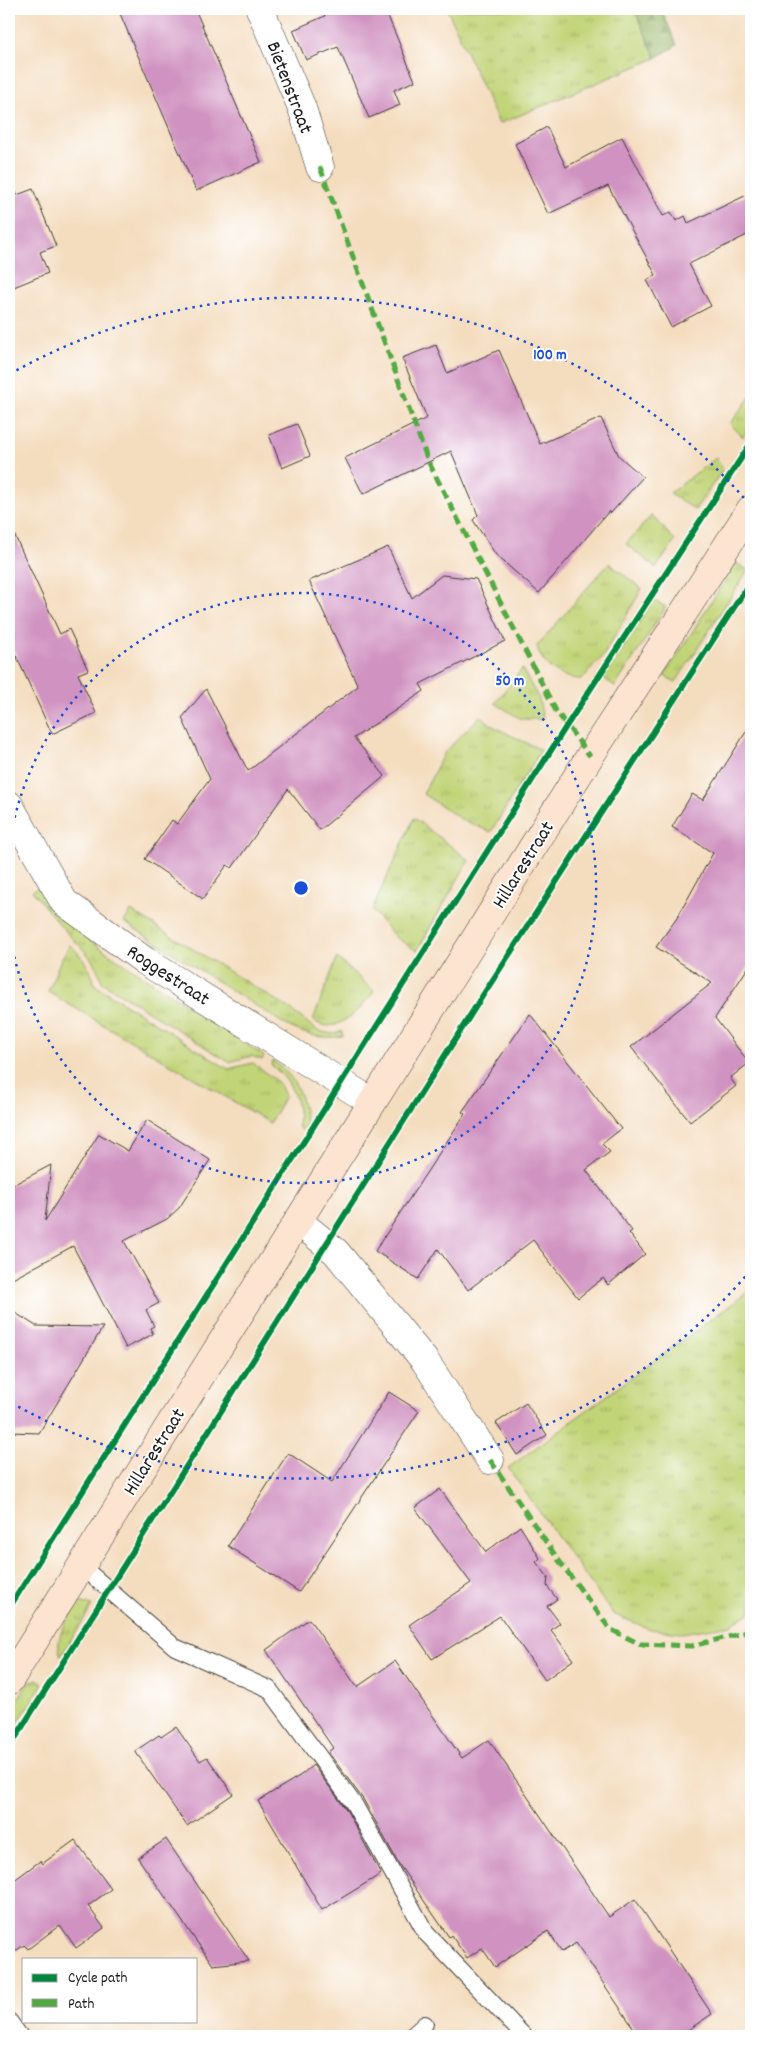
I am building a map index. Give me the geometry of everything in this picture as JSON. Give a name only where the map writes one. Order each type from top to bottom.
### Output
[{"type":"main road","name":"Hillarestraat","points":[[9,1681],[80,1565],[590,756],[751,509]]},
{"type":"street","name":"Bietenstraat","points":[[260,9],[302,108],[320,167]]},
{"type":"street","name":"Roggestraat","points":[[9,805],[64,902],[145,961],[372,1102]]},
{"type":"street","points":[[298,1221],[336,1252],[425,1361],[490,1460]]},
{"type":"lane","points":[[80,1565],[175,1647],[269,1689],[354,1804],[426,1933],[524,2036]]},
{"type":"lane","points":[[9,2021],[20,2036]]},
{"type":"lane","points":[[412,2036],[425,2024]]},
{"type":"green space","points":[[447,9],[634,9],[656,58],[499,124]]},
{"type":"green space","points":[[634,9],[661,9],[677,45],[656,58]]},
{"type":"green space","points":[[751,396],[751,425],[743,437],[730,424]]},
{"type":"green space","points":[[716,458],[723,469],[695,510],[670,493]]},
{"type":"green space","points":[[652,515],[675,541],[656,568],[626,544]]},
{"type":"green space","points":[[609,563],[642,589],[603,656],[582,679],[567,677],[548,666],[537,646]]},
{"type":"green space","points":[[736,563],[748,570],[676,682],[664,676]]},
{"type":"green space","points":[[653,600],[666,607],[615,687],[604,678]]},
{"type":"green space","points":[[522,669],[539,699],[543,719],[521,719],[495,703]]},
{"type":"green space","points":[[480,716],[496,728],[541,750],[491,832],[461,819],[423,794],[444,753]]},
{"type":"green space","points":[[414,818],[469,860],[417,951],[395,937],[372,910]]},
{"type":"green space","points":[[38,887],[78,931],[105,951],[264,1056],[262,1060],[252,1056],[229,1062],[102,982],[96,967],[88,955],[32,891]]},
{"type":"green space","points":[[131,911],[287,1007],[318,1031],[332,1034],[342,1031],[343,1036],[314,1036],[286,1025],[124,922]]},
{"type":"green space","points":[[70,945],[86,963],[95,985],[228,1069],[253,1063],[279,1083],[285,1096],[270,1123],[48,992],[61,959]]},
{"type":"green space","points":[[337,958],[374,991],[363,1005],[347,1019],[330,1026],[321,1025],[313,1020]]},
{"type":"green space","points":[[273,1061],[288,1074],[297,1088],[303,1104],[306,1124],[302,1130],[298,1127],[298,1109],[293,1092],[284,1078],[271,1065]]},
{"type":"green space","points":[[751,1290],[751,1612],[731,1625],[681,1633],[650,1629],[613,1614],[508,1468]]},
{"type":"green space","points":[[79,1602],[92,1606],[61,1656],[59,1642],[63,1628]]},
{"type":"green space","points":[[37,1679],[43,1683],[9,1737],[9,1713],[28,1683]]},
{"type":"building","points":[[118,9],[195,9],[261,162],[196,191]]},
{"type":"building","points":[[322,9],[385,9],[415,81],[394,90],[400,105],[369,118],[338,47],[306,60],[293,30],[325,16]]},
{"type":"building","points":[[547,127],[566,167],[622,137],[663,216],[671,212],[676,221],[685,216],[688,223],[751,193],[751,233],[689,264],[711,306],[671,327],[647,280],[656,275],[608,186],[548,214],[515,144]]},
{"type":"building","points":[[9,179],[11,179],[17,195],[33,189],[56,246],[40,252],[48,273],[9,289]]},
{"type":"building","points":[[436,345],[447,373],[499,350],[540,444],[601,418],[619,456],[643,477],[611,513],[609,511],[539,593],[496,555],[473,520],[478,515],[451,451],[363,494],[345,458],[427,418],[402,358]]},
{"type":"building","points":[[297,424],[310,456],[282,468],[269,435]]},
{"type":"building","points":[[9,523],[60,634],[69,629],[88,670],[78,674],[96,713],[52,734],[9,640]]},
{"type":"building","points":[[388,547],[412,598],[442,575],[476,579],[505,641],[420,684],[424,691],[354,738],[385,776],[320,830],[288,789],[232,868],[227,865],[203,899],[145,859],[172,820],[177,824],[210,779],[182,718],[206,689],[248,771],[358,686],[309,581]]},
{"type":"building","points":[[751,724],[751,963],[715,1018],[749,1063],[730,1078],[736,1086],[690,1122],[631,1047],[712,983],[656,947],[677,918],[713,853],[672,827],[692,794],[703,800]]},
{"type":"building","points":[[530,1014],[621,1129],[602,1144],[610,1152],[586,1170],[632,1231],[629,1233],[645,1254],[608,1285],[603,1278],[578,1298],[533,1240],[468,1290],[438,1249],[418,1279],[375,1251],[465,1114],[462,1112]]},
{"type":"building","points":[[147,1120],[210,1160],[179,1208],[167,1219],[124,1241],[159,1303],[146,1310],[154,1326],[150,1328],[153,1334],[126,1348],[73,1246],[9,1281],[9,1187],[51,1165],[45,1221],[99,1134],[128,1151]]},
{"type":"building","points":[[9,1309],[36,1326],[103,1327],[39,1433],[9,1432]]},
{"type":"building","points":[[389,1392],[419,1411],[299,1592],[228,1546],[288,1453],[332,1482]]},
{"type":"building","points":[[526,1403],[547,1435],[517,1455],[496,1423]]},
{"type":"building","points":[[440,1489],[486,1552],[520,1526],[540,1558],[536,1562],[548,1577],[547,1586],[557,1599],[547,1606],[560,1623],[551,1630],[573,1660],[545,1680],[500,1616],[432,1659],[409,1625],[471,1583],[415,1508]]},
{"type":"building","points":[[309,1619],[357,1687],[395,1661],[462,1758],[489,1740],[609,1917],[635,1899],[712,2014],[679,2036],[639,2036],[576,1943],[562,1952],[548,1931],[495,1967],[482,1948],[467,1958],[451,1935],[449,1937],[400,1866],[363,1799],[328,1752],[333,1748],[266,1650]]},
{"type":"building","points":[[176,1727],[200,1761],[207,1757],[233,1794],[187,1826],[135,1751],[159,1735],[161,1737]]},
{"type":"building","points":[[313,1765],[346,1809],[381,1874],[322,1910],[258,1801],[301,1775]]},
{"type":"building","points":[[166,1839],[249,1961],[213,1965],[138,1858]]},
{"type":"building","points":[[75,1840],[111,1889],[88,1906],[104,1928],[76,1948],[60,1925],[28,1949],[24,1945],[9,1956],[9,1884],[40,1861],[42,1864]]},
{"type":"marked path","points":[[320,167],[428,461],[556,711],[590,756]]},
{"type":"marked path","points":[[490,1460],[557,1558],[610,1629],[640,1644],[692,1646],[751,1631]]},
{"type":"cycle path","points":[[9,1608],[567,725],[751,443]]},
{"type":"cycle path","points":[[9,1748],[483,995],[751,581]]}]
